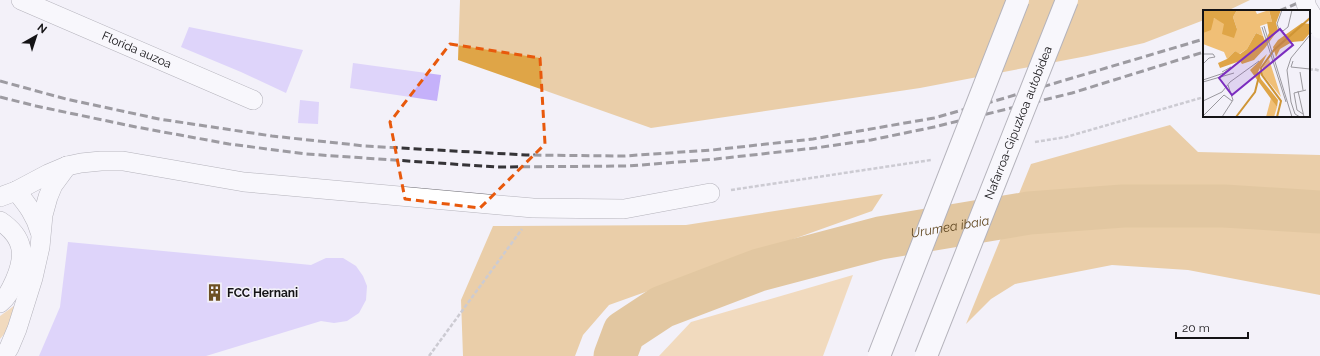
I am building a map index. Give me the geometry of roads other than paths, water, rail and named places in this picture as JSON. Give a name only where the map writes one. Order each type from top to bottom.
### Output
[{"type":"highway","points":[[879,356],[1018,0]]},
{"type":"highway","name":"Nafarroa-Gipuzkoa autobidea","points":[[926,356],[1067,0]]},
{"type":"street","name":"Florida auzoa","points":[[21,0],[253,100]]},
{"type":"street","points":[[1305,0],[1309,10]]},
{"type":"street","points":[[1310,13],[1320,29]]},
{"type":"street","points":[[8,194],[67,166],[93,161],[123,162],[244,182],[533,208],[624,209],[710,193]]},
{"type":"street","points":[[4,356],[17,329],[33,278],[40,247],[42,214],[53,185],[67,166]]},
{"type":"street","points":[[0,303],[10,292],[22,262],[21,248],[18,240],[13,231],[3,223],[8,194]]},
{"type":"street","points":[[8,194],[28,206],[38,222],[41,234]]},
{"type":"waterway","name":"Urumea ibaia","points":[[615,356],[624,332],[662,307],[759,270],[880,238],[1029,213],[1123,206],[1224,206],[1320,212]]},
{"type":"railway","points":[[1281,10],[1305,0]]},
{"type":"railway","points":[[1310,14],[1320,10]]},
{"type":"railway","points":[[0,81],[66,99],[159,119],[272,136],[365,146],[526,155],[624,156],[712,150],[813,139],[934,118],[1203,39]]},
{"type":"railway","points":[[0,97],[136,127],[229,144],[306,154],[496,167],[628,166],[716,159],[871,140],[934,127],[1072,93],[1203,52]]},
{"type":"place","name":"FCC Hernani","points":[[214,293]]}]
